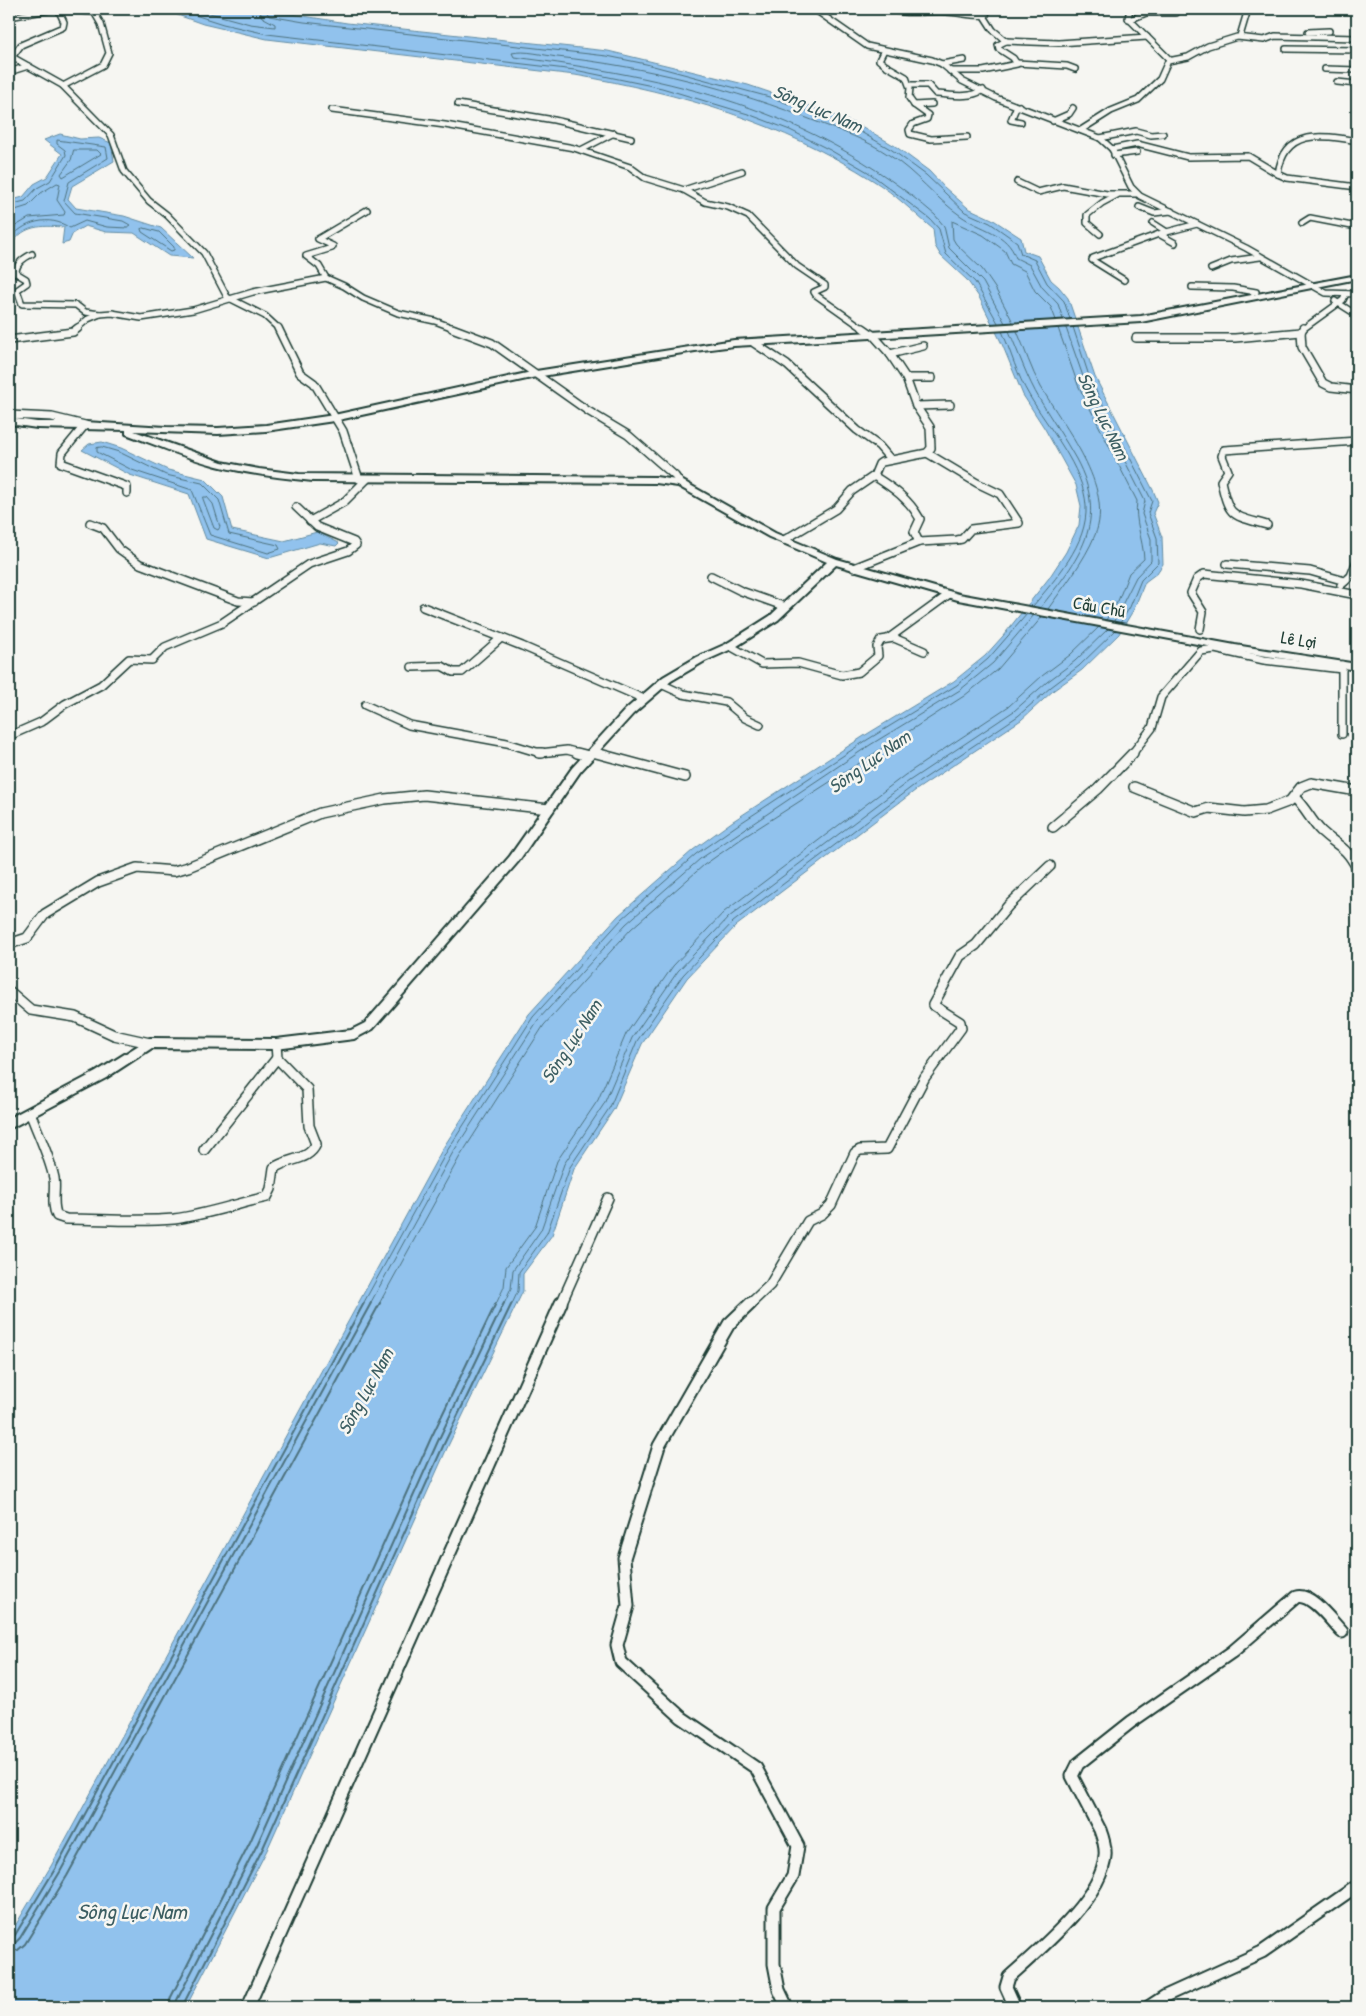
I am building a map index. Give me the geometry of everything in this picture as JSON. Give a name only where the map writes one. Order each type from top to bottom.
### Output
[{"type":"street","points":[[56,9],[64,22],[63,27],[54,33],[30,41],[17,49],[10,57],[50,76],[62,85],[111,135],[124,171],[149,201],[167,214],[204,253],[229,299],[265,316],[274,323],[279,329],[300,373],[314,383],[343,431],[363,479]]},
{"type":"street","points":[[9,17],[56,9],[93,11],[100,24],[109,53],[103,65],[62,85]]},
{"type":"street","points":[[815,9],[848,9]]},
{"type":"street","points":[[815,9],[864,44],[884,50],[924,57],[942,64],[962,81],[996,98],[1100,138],[1113,152],[1136,194]]},
{"type":"street","points":[[886,9],[894,12],[945,11],[984,16],[993,30],[1006,41]]},
{"type":"street","points":[[984,16],[988,9]]},
{"type":"street","points":[[1130,9],[1128,16],[1130,20],[1170,60]]},
{"type":"street","points":[[1240,36],[1248,9]]},
{"type":"street","points":[[1130,20],[1146,13],[1176,14]]},
{"type":"street","points":[[1299,37],[1302,32],[1329,31]]},
{"type":"street","points":[[1081,130],[1111,111],[1138,100],[1160,79],[1170,60],[1188,57],[1208,46],[1240,36],[1264,40],[1281,36],[1357,38]]},
{"type":"street","points":[[1281,36],[1289,54],[1311,55]]},
{"type":"street","points":[[1017,63],[997,47],[1006,41],[1059,43],[1104,38],[1147,37]]},
{"type":"street","points":[[1286,49],[1357,50]]},
{"type":"street","points":[[884,50],[879,58],[881,63],[904,75],[911,84],[909,98],[928,117],[913,124],[909,132],[914,136],[935,140],[950,136],[967,137]]},
{"type":"street","points":[[942,64],[964,60]]},
{"type":"street","points":[[950,71],[983,71],[1017,63],[1039,66],[1067,66],[1075,69]]},
{"type":"street","points":[[9,72],[28,66]]},
{"type":"street","points":[[1325,69],[1357,70]]},
{"type":"street","points":[[1337,82],[1356,83]]},
{"type":"street","points":[[911,84],[928,85],[936,94],[966,97],[976,96],[983,90]]},
{"type":"street","points":[[458,104],[554,120],[631,138]]},
{"type":"street","points":[[914,105],[932,104]]},
{"type":"street","points":[[1019,106],[1016,108],[1011,120],[1021,122]]},
{"type":"street","points":[[1053,121],[1069,114],[1073,108]]},
{"type":"street","points":[[332,110],[372,117],[428,122],[581,150],[630,167],[645,178],[684,190],[705,202],[728,207],[748,216],[796,266],[825,284],[825,287],[814,292],[816,295],[873,335],[890,354],[906,378],[916,406],[930,427],[931,448],[927,453],[879,464],[874,476],[852,491],[836,509],[784,540]]},
{"type":"street","points":[[1100,138],[1136,131],[1151,136],[1163,134]]},
{"type":"street","points":[[581,150],[614,133]]},
{"type":"street","points":[[1278,174],[1283,154],[1290,146],[1304,137],[1318,135],[1357,141]]},
{"type":"street","points":[[1113,152],[1137,144],[1196,157],[1248,156],[1287,178],[1357,187]]},
{"type":"street","points":[[1170,152],[1188,149]]},
{"type":"street","points":[[1113,152],[1137,152]]},
{"type":"street","points":[[684,190],[742,171]]},
{"type":"street","points":[[1017,182],[1038,192],[1062,186],[1117,195],[1136,194],[1197,224],[1326,293],[1338,304],[1357,315]]},
{"type":"street","points":[[1100,234],[1087,223],[1087,215],[1117,195]]},
{"type":"street","points":[[1139,207],[1154,212],[1171,211]]},
{"type":"street","points":[[367,210],[318,239],[333,246],[332,248],[306,256],[319,266],[326,278],[344,286],[363,298],[398,313],[435,321],[462,333],[485,340],[588,411],[628,435],[675,476],[680,483]]},
{"type":"street","points":[[1302,223],[1310,218],[1357,227]]},
{"type":"street","points":[[1153,223],[1167,232]]},
{"type":"street","points":[[1124,280],[1092,260],[1093,258],[1159,234],[1197,224]]},
{"type":"street","points":[[1159,234],[1175,243]]},
{"type":"street","points":[[32,254],[22,259],[16,269],[16,273],[26,278],[27,283],[17,290],[22,304],[76,305],[85,312],[112,313],[146,318],[201,309],[229,299],[326,278]]},
{"type":"street","points":[[1211,268],[1231,261],[1260,257]]},
{"type":"street","points":[[9,421],[38,425],[85,425],[114,428],[218,431],[266,428],[334,418],[536,374],[695,348],[1141,319],[1308,285],[1357,273]]},
{"type":"street","points":[[1124,319],[1256,292],[1357,278]]},
{"type":"street","points":[[1192,287],[1233,288],[1256,292]]},
{"type":"street","points":[[1326,293],[1357,294]]},
{"type":"street","points":[[1346,294],[1338,304],[1303,328],[1301,332],[1302,347],[1323,384],[1331,387],[1357,390]]},
{"type":"street","points":[[9,340],[73,332],[88,319],[100,314]]},
{"type":"street","points":[[1136,338],[1235,338],[1301,332]]},
{"type":"street","points":[[754,343],[787,365],[857,430],[879,446],[891,460]]},
{"type":"street","points":[[890,354],[923,346]]},
{"type":"street","points":[[906,378],[932,378]]},
{"type":"street","points":[[916,406],[950,405]]},
{"type":"street","points":[[9,415],[52,417],[85,425]]},
{"type":"street","points":[[85,425],[62,453],[61,463],[125,486],[127,487],[127,494]]},
{"type":"street","points":[[114,428],[206,460],[262,473],[313,478],[656,480],[680,483]]},
{"type":"street","points":[[1267,525],[1237,518],[1230,513],[1221,481],[1228,471],[1222,456],[1224,450],[1357,441]]},
{"type":"street","points":[[854,568],[919,542],[958,540],[962,539],[971,529],[1013,526],[1019,523],[1000,494],[977,483],[927,453]]},
{"type":"street","points":[[874,476],[905,496],[912,504],[920,519],[914,532],[919,542]]},
{"type":"street","points":[[310,521],[344,502],[363,479]]},
{"type":"street","name":"Cầu Chũ","points":[[680,483],[784,540],[854,568],[953,596],[1235,648]]},
{"type":"street","points":[[9,736],[40,722],[65,704],[101,685],[129,659],[152,660],[165,647],[222,623],[309,564],[353,550],[356,545],[354,542],[317,527],[296,507]]},
{"type":"street","points":[[90,523],[103,528],[119,549],[140,564],[238,601],[255,602]]},
{"type":"street","points":[[9,991],[31,1010],[75,1017],[114,1036],[150,1043],[276,1044],[354,1034],[369,1026],[514,859],[576,770],[644,699],[661,684],[701,659],[730,646],[774,618],[834,561]]},
{"type":"street","points":[[1337,590],[1351,576],[1357,561]]},
{"type":"street","points":[[1227,564],[1310,571],[1345,581]]},
{"type":"street","points":[[1200,629],[1203,612],[1190,593],[1200,575],[1285,582],[1357,595]]},
{"type":"street","points":[[711,576],[745,593],[786,607]]},
{"type":"street","points":[[730,646],[747,657],[766,665],[800,663],[832,674],[853,675],[865,671],[875,660],[878,656],[878,642],[889,638],[953,596]]},
{"type":"street","points":[[423,607],[644,699]]},
{"type":"street","points":[[412,667],[442,666],[453,672],[462,672],[501,638]]},
{"type":"street","points":[[889,638],[894,638],[924,650]]},
{"type":"street","points":[[1053,827],[1098,789],[1140,746],[1152,728],[1159,710],[1161,697],[1201,651],[1206,648],[1238,656],[1342,667],[1342,734]]},
{"type":"street","name":"Lê Lợi","points":[[1235,648],[1342,667],[1357,667]]},
{"type":"street","points":[[661,684],[683,694],[726,702],[745,718],[760,725]]},
{"type":"street","points":[[365,705],[409,725],[507,742],[544,754],[562,749],[591,754],[685,777]]},
{"type":"street","points":[[1134,787],[1196,812],[1209,808],[1257,811],[1290,801],[1300,787],[1311,783],[1357,791]]},
{"type":"street","points":[[9,944],[27,938],[45,914],[98,882],[137,868],[174,871],[188,867],[320,813],[385,799],[424,795],[549,809]]},
{"type":"street","points":[[1294,797],[1300,802],[1321,832],[1342,846],[1357,868]]},
{"type":"street","points":[[787,2007],[779,1990],[774,1964],[774,1908],[793,1876],[798,1846],[756,1768],[741,1756],[681,1718],[621,1662],[617,1645],[628,1606],[624,1558],[659,1446],[729,1324],[770,1285],[788,1258],[808,1220],[822,1214],[830,1205],[855,1153],[860,1150],[887,1149],[925,1076],[961,1028],[960,1022],[933,1003],[951,971],[960,956],[976,945],[1008,906],[1050,866]]},
{"type":"street","points":[[9,1124],[101,1074],[150,1043]]},
{"type":"street","points":[[30,1112],[53,1169],[55,1188],[53,1211],[56,1216],[66,1219],[172,1219],[199,1215],[223,1207],[267,1197],[271,1189],[274,1168],[287,1159],[307,1156],[316,1147],[309,1126],[306,1089],[277,1058],[276,1044]]},
{"type":"street","points":[[204,1150],[277,1058]]},
{"type":"street","points":[[248,2007],[608,1198]]},
{"type":"street","points":[[1015,2007],[1006,1987],[1009,1977],[1065,1925],[1084,1903],[1096,1881],[1104,1858],[1103,1839],[1076,1789],[1072,1776],[1078,1764],[1131,1722],[1232,1652],[1292,1599],[1304,1596],[1342,1632]]},
{"type":"street","points":[[1148,2007],[1165,1996],[1262,1952],[1357,1886]]},
{"type":"water","name":"Sông Lục Nam","points":[[167,9],[260,9],[347,23],[608,51],[748,85],[861,126],[895,146],[929,171],[968,208],[992,219],[1021,238],[1024,251],[1038,256],[1051,280],[1068,298],[1095,377],[1158,502],[1153,513],[1162,537],[1163,564],[1157,573],[1145,582],[1134,609],[1119,634],[1082,670],[1054,690],[1021,720],[916,790],[736,926],[687,978],[642,1044],[614,1109],[574,1169],[552,1235],[523,1274],[523,1291],[448,1446],[267,1850],[186,2007],[9,2007],[9,1936],[51,1866],[443,1148],[529,1014],[618,916],[693,850],[733,821],[864,736],[954,681],[985,656],[1049,578],[1066,552],[1079,525],[1081,506],[1076,485],[1045,429],[1023,395],[1002,344],[979,297],[967,280],[941,256],[935,246],[933,229],[882,186],[839,161],[804,143],[730,113],[692,101],[614,82],[575,75],[267,39],[203,24],[172,13]]},
{"type":"water","points":[[60,134],[80,139],[99,138],[111,143],[114,161],[72,186],[68,199],[76,208],[124,216],[161,228],[193,258],[169,256],[134,233],[106,232],[85,226],[73,233],[69,242],[62,244],[64,227],[50,226],[37,227],[20,235],[15,240],[9,259],[9,201],[23,197],[34,184],[47,177],[62,154],[44,140]]},
{"type":"water","points":[[102,442],[121,448],[168,470],[205,479],[223,497],[232,530],[284,541],[317,532],[339,543],[336,546],[320,543],[269,558],[206,539],[189,494],[130,475],[82,450],[89,444]]}]
